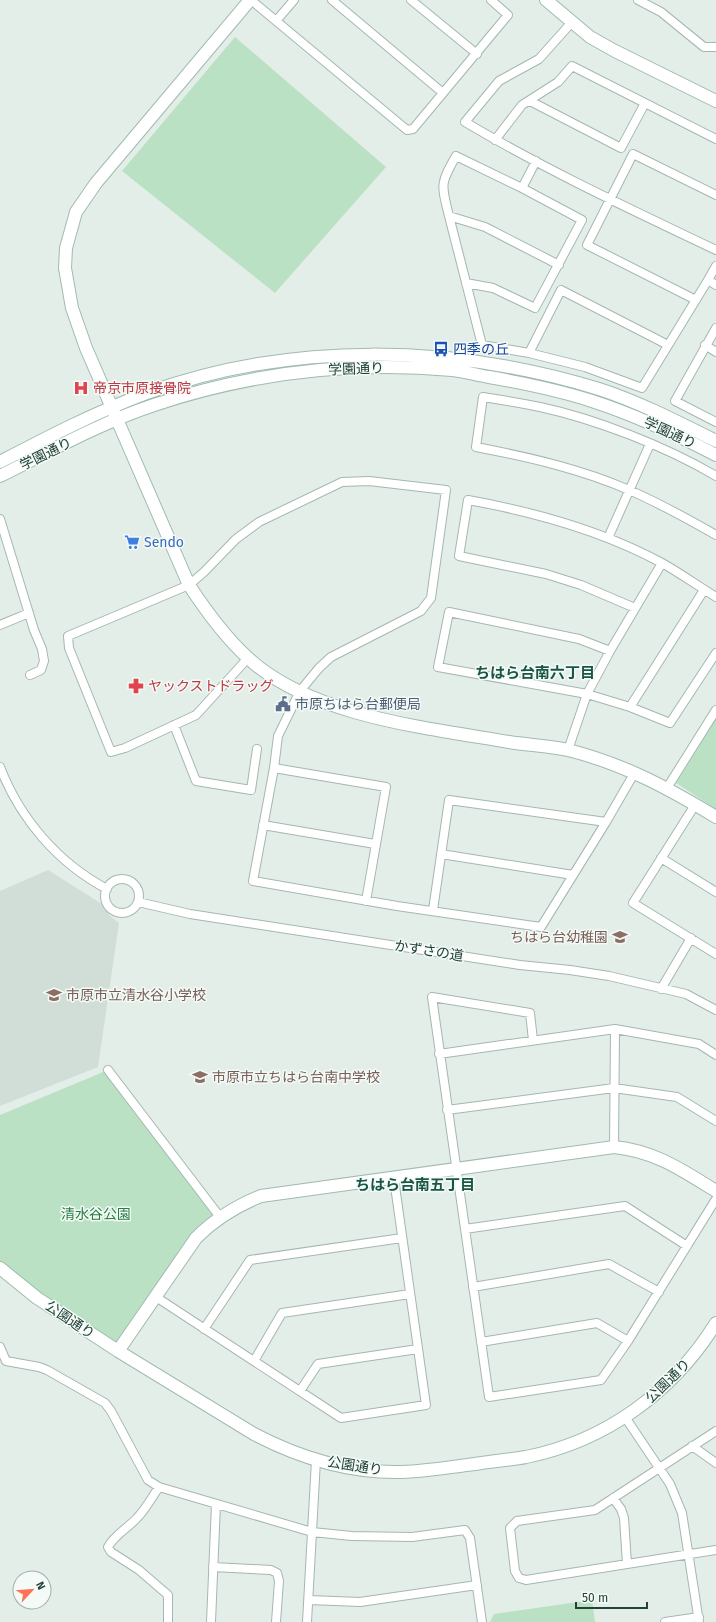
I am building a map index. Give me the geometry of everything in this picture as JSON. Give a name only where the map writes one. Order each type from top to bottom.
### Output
[{"type":"street","points":[[491,0],[508,15],[413,129],[407,130],[250,0],[96,183],[76,212],[66,248],[65,268],[72,308],[86,348],[189,585],[224,633],[248,658],[265,672],[287,685],[319,700],[355,712],[427,728],[568,750],[635,772],[667,788],[716,818]]},
{"type":"street","points":[[276,21],[294,0]]},
{"type":"street","points":[[332,0],[444,93]]},
{"type":"street","points":[[411,0],[477,54]]},
{"type":"street","points":[[638,0],[661,12],[704,47],[716,47]]},
{"type":"street","points":[[551,2],[590,37],[615,51],[716,100]]},
{"type":"street","points":[[572,22],[539,58],[499,81],[465,122],[496,140],[611,200],[716,250]]},
{"type":"street","points":[[496,140],[522,105],[558,82],[572,66],[716,139]]},
{"type":"street","points":[[530,100],[621,148],[644,103]]},
{"type":"street","points":[[696,300],[587,246],[633,154],[716,195]]},
{"type":"street","points":[[466,283],[493,288],[535,308],[582,220],[522,188],[456,156],[444,176],[442,188],[466,283],[482,345],[530,353],[584,367],[642,388],[716,266]]},
{"type":"street","points":[[522,188],[536,161]]},
{"type":"street","points":[[449,216],[485,227],[559,265]]},
{"type":"street","points":[[708,280],[716,285]]},
{"type":"street","points":[[530,353],[561,290],[668,345]]},
{"type":"street","points":[[716,328],[675,401],[716,422]]},
{"type":"street","points":[[705,346],[716,352]]},
{"type":"street","name":"学園通り","points":[[0,462],[111,407],[149,393],[207,375],[263,364],[333,356],[415,355],[460,359],[557,377],[601,390],[638,404],[716,441]]},
{"type":"street","name":"学園通り","points":[[0,476],[117,420],[153,406],[212,388],[264,377],[337,368],[386,367],[454,370],[519,382],[590,400],[624,412],[716,455]]},
{"type":"street","points":[[716,476],[650,444],[577,417],[541,407],[483,397],[476,447],[511,453],[561,467],[629,490],[716,535]]},
{"type":"street","points":[[608,538],[650,444]]},
{"type":"street","points":[[248,658],[196,715],[125,748],[111,752],[69,648],[68,636],[189,585],[204,572],[236,539],[259,522],[342,482],[369,481],[446,490],[431,598],[421,611],[331,657],[319,668],[300,691],[278,736],[274,768],[254,881],[366,901],[541,927],[635,772]]},
{"type":"street","points":[[636,608],[581,585],[546,574],[459,556],[468,500],[559,521],[608,538],[662,563],[716,597]]},
{"type":"street","points":[[0,519],[29,613],[42,649],[44,661],[41,670],[30,676]]},
{"type":"street","points":[[568,750],[587,694],[610,651],[662,563]]},
{"type":"street","points":[[630,707],[704,590]]},
{"type":"street","points":[[610,651],[579,639],[449,612],[438,667],[587,694],[630,707],[670,723],[716,653]]},
{"type":"street","points":[[0,625],[29,613]]},
{"type":"street","points":[[667,788],[716,710]]},
{"type":"street","points":[[174,725],[196,781],[251,790],[257,749]]},
{"type":"street","points":[[0,767],[8,788],[31,826],[55,851],[80,872],[107,889]]},
{"type":"street","points":[[274,768],[386,787],[366,901]]},
{"type":"street","points":[[432,910],[449,800],[606,822]]},
{"type":"street","points":[[695,804],[633,903],[716,954]]},
{"type":"street","points":[[263,825],[375,844]]},
{"type":"street","points":[[441,854],[573,875]]},
{"type":"street","points":[[661,858],[716,892]]},
{"type":"street","points":[[121,879],[127,880],[137,889],[139,895],[138,902],[135,908],[130,912],[123,914],[117,913],[107,904],[105,898],[107,889],[114,881],[121,879]]},
{"type":"street","name":"かずさの道","points":[[138,902],[190,914],[520,965],[609,976],[686,994],[716,1010]]},
{"type":"street","points":[[661,989],[691,938]]},
{"type":"street","points":[[533,1040],[530,1013],[432,997],[489,1397],[600,1380],[628,1341],[716,1199]]},
{"type":"street","points":[[614,1147],[615,1029]]},
{"type":"street","points":[[439,1054],[615,1029],[699,1044],[716,1055]]},
{"type":"street","points":[[108,1070],[220,1217]]},
{"type":"street","points":[[447,1110],[614,1088],[678,1097],[716,1121]]},
{"type":"street","points":[[118,1351],[196,1238],[206,1227],[233,1209],[261,1196],[394,1179],[614,1147],[631,1149],[664,1160],[716,1191]]},
{"type":"street","points":[[156,1297],[341,1418],[426,1405],[394,1179]]},
{"type":"street","points":[[465,1228],[625,1206],[687,1246]]},
{"type":"street","points":[[204,1329],[250,1260],[402,1238]]},
{"type":"street","points":[[473,1286],[609,1264],[659,1292]]},
{"type":"street","name":"公園通り","points":[[0,1268],[37,1298],[118,1351],[254,1434],[275,1445],[316,1460],[370,1471],[396,1472],[441,1469],[526,1456],[553,1450],[596,1433],[625,1417],[645,1403],[683,1369],[696,1353],[716,1323]]},
{"type":"street","points":[[254,1361],[282,1313],[410,1294]]},
{"type":"street","points":[[481,1342],[597,1323],[628,1341]]},
{"type":"street","points":[[0,1347],[6,1361],[39,1367],[47,1370],[105,1403],[111,1411],[148,1480],[159,1487],[312,1532],[352,1536],[412,1537],[465,1530],[470,1538],[482,1622]]},
{"type":"street","points":[[300,1391],[318,1364],[418,1349]]},
{"type":"street","points":[[625,1417],[670,1484],[682,1513],[699,1619],[665,1622]]},
{"type":"street","points":[[716,1431],[595,1510],[517,1522],[512,1524],[510,1528],[515,1571],[519,1578],[526,1580],[716,1550]]},
{"type":"street","points":[[692,1446],[716,1463]]},
{"type":"street","points":[[307,1622],[316,1460]]},
{"type":"street","points":[[159,1487],[138,1517],[128,1528],[111,1541],[108,1547],[111,1552],[139,1570],[168,1595],[168,1622]]},
{"type":"street","points":[[612,1498],[620,1509],[624,1518],[628,1564]]},
{"type":"street","points":[[210,1622],[216,1504]]},
{"type":"street","points":[[213,1567],[271,1570],[277,1573],[279,1580],[276,1622]]},
{"type":"street","points":[[309,1600],[360,1602],[477,1585]]},
{"type":"shaded area","name":"市原市立清水谷小学校","points":[[48,870],[102,904],[110,916],[119,923],[98,1067],[0,1106],[0,891]]},
{"type":"green space","points":[[235,37],[386,167],[275,293],[122,171]]},
{"type":"green space","points":[[716,719],[716,809],[676,783]]},
{"type":"green space","name":"清水谷公園","points":[[108,1070],[220,1217],[196,1238],[118,1351],[0,1268],[0,1115]]},
{"type":"green space","points":[[592,1600],[595,1622],[490,1622],[494,1614]]},
{"type":"place","name":"四季の丘","points":[[441,349]]},
{"type":"place","name":"帝京市原接骨院","points":[[81,388]]},
{"type":"place","name":"Sendo","points":[[132,542]]},
{"type":"place","name":"ヤックストドラッグ","points":[[136,686]]},
{"type":"place","name":"市原ちはら台郵便局","points":[[283,704]]},
{"type":"place","name":"ちはら台幼稚園","points":[[620,937]]},
{"type":"place","name":"市原市立清水谷小学校","points":[[54,995]]},
{"type":"place","name":"市原市立ちはら台南中学校","points":[[200,1077]]},
{"type":"district","name":"ちはら台南六丁目","points":[[535,673]]},
{"type":"district","name":"ちはら台南五丁目","points":[[415,1185]]}]
